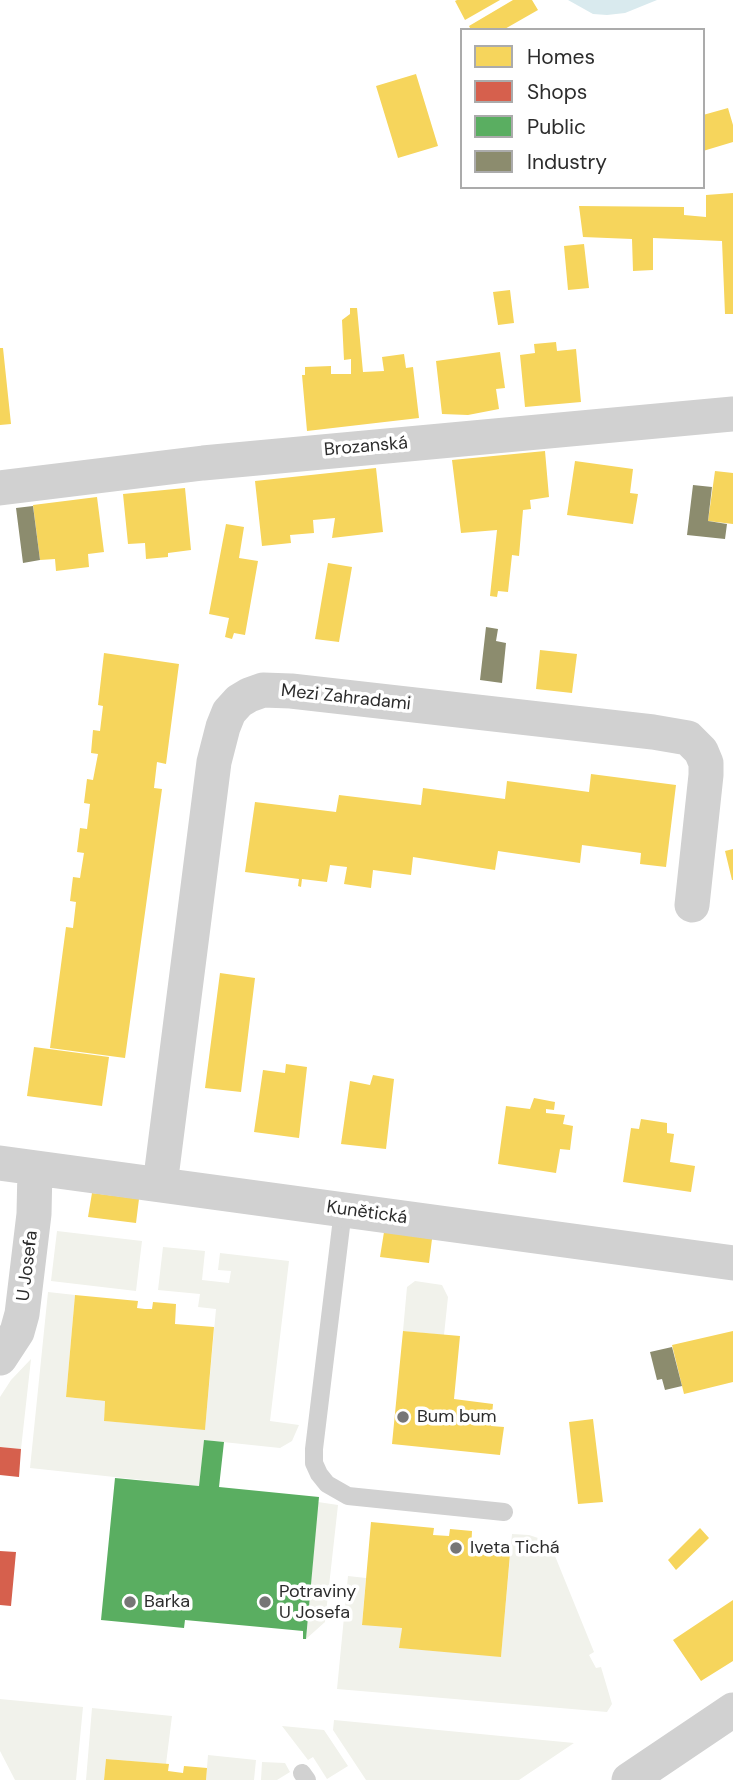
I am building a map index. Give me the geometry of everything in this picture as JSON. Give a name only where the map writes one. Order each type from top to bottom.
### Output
[{"type":"street","name":"Brozanská","points":[[0,488],[217,461],[733,414]]},
{"type":"street","name":"Mezi Zahradami","points":[[160,1185],[214,762],[229,712],[249,695],[263,690],[291,691],[664,733],[688,738],[701,751],[706,763],[692,905]]},
{"type":"street","name":"Kunětická","points":[[0,1163],[733,1263]]},
{"type":"street","name":"U Josefa","points":[[0,1358],[17,1332],[22,1314],[34,1214],[35,1168]]},
{"type":"street","points":[[629,1780],[733,1710]]},
{"type":"lane","points":[[343,1210],[314,1449],[314,1463],[319,1474],[327,1484],[348,1496],[504,1512]]},
{"type":"shaded area","points":[[568,0],[657,0],[625,13],[607,15],[593,14]]},
{"type":"shaded area","points":[[57,1231],[142,1241],[136,1291],[51,1281]]},
{"type":"shaded area","points":[[163,1247],[205,1251],[202,1280],[229,1283],[231,1271],[218,1270],[220,1253],[289,1261],[270,1421],[299,1425],[292,1441],[280,1448],[204,1440],[199,1486],[30,1468],[48,1292],[75,1295],[66,1397],[105,1401],[104,1421],[205,1429],[216,1309],[198,1307],[200,1294],[158,1290]]},
{"type":"shaded area","points":[[415,1281],[442,1285],[448,1297],[444,1335],[403,1331],[407,1287]]},
{"type":"shaded area","points":[[31,1359],[21,1449],[0,1447],[0,1397],[11,1380]]},
{"type":"shaded area","points":[[318,1502],[338,1505],[325,1622],[306,1639]]},
{"type":"shaded area","points":[[512,1534],[541,1539],[555,1556],[594,1652],[589,1655],[596,1668],[601,1667],[612,1704],[607,1712],[337,1689],[348,1576],[366,1578],[362,1624],[402,1628],[400,1648],[501,1656]]},
{"type":"shaded area","points":[[0,1699],[83,1707],[76,1780],[15,1780],[0,1751]]},
{"type":"shaded area","points":[[92,1708],[172,1716],[166,1764],[106,1759],[104,1780],[86,1780]]},
{"type":"shaded area","points":[[334,1720],[574,1743],[519,1780],[366,1780],[333,1730]]},
{"type":"shaded area","points":[[282,1726],[324,1730],[348,1766],[327,1779],[313,1757],[308,1760]]},
{"type":"shaded area","points":[[208,1755],[256,1760],[254,1780],[206,1780]]},
{"type":"shaded area","points":[[262,1762],[285,1763],[290,1772],[277,1780],[261,1780]]},
{"type":"building: Homes","points":[[500,0],[465,20],[455,1]]},
{"type":"building: Homes","points":[[513,0],[532,0],[538,10],[506,28],[469,26]]},
{"type":"building: Homes","points":[[416,74],[438,146],[398,158],[376,86]]},
{"type":"building: Homes","points":[[728,108],[733,125],[733,142],[705,150],[705,114]]},
{"type":"building: Homes","points":[[733,193],[733,314],[725,314],[722,241],[653,238],[653,270],[633,271],[632,239],[583,237],[579,206],[684,207],[684,215],[706,217],[706,195]]},
{"type":"building: Homes","points":[[584,244],[589,288],[568,290],[564,246]]},
{"type":"building: Homes","points":[[510,290],[514,323],[498,325],[493,292]]},
{"type":"building: Homes","points":[[350,308],[357,308],[363,372],[384,371],[382,357],[404,354],[406,368],[413,367],[419,418],[307,431],[302,375],[305,375],[305,367],[331,366],[331,374],[351,374],[351,359],[344,360],[342,320],[350,314]]},
{"type":"building: Homes","points":[[556,342],[557,351],[576,349],[581,402],[525,407],[520,355],[535,353],[534,344]]},
{"type":"building: Homes","points":[[0,348],[3,348],[11,424],[0,425]]},
{"type":"building: Homes","points":[[500,352],[505,388],[496,389],[499,409],[468,415],[442,414],[436,361]]},
{"type":"building: Homes","points":[[545,451],[549,497],[530,500],[531,509],[523,510],[519,556],[512,555],[508,592],[498,591],[497,597],[490,596],[497,530],[461,533],[452,460]]},
{"type":"building: Homes","points":[[575,461],[633,469],[630,493],[638,494],[633,524],[567,515]]},
{"type":"building: Homes","points":[[376,468],[383,532],[332,538],[335,518],[313,520],[314,533],[290,535],[291,543],[262,546],[255,481]]},
{"type":"building: Homes","points":[[715,471],[733,473],[733,524],[708,521]]},
{"type":"building: Homes","points":[[185,488],[191,550],[168,553],[168,557],[146,559],[145,543],[128,544],[123,494]]},
{"type":"building: Homes","points":[[97,497],[104,552],[88,554],[89,567],[56,571],[55,559],[40,560],[33,505]]},
{"type":"building: Homes","points":[[226,524],[244,527],[239,558],[258,561],[245,635],[234,633],[232,639],[225,637],[229,618],[209,614]]},
{"type":"building: Homes","points":[[328,563],[352,567],[339,642],[315,639]]},
{"type":"building: Homes","points":[[540,650],[577,654],[572,693],[536,689]]},
{"type":"building: Homes","points":[[104,653],[179,664],[166,764],[157,762],[154,788],[162,789],[125,1058],[50,1048],[66,927],[73,928],[76,902],[70,901],[73,877],[80,878],[84,853],[77,852],[80,828],[87,829],[90,804],[84,803],[87,779],[93,780],[98,754],[91,753],[93,730],[100,731],[103,706],[98,705]]},
{"type":"building: Homes","points":[[591,774],[676,785],[666,867],[640,864],[641,853],[582,845],[580,863],[498,851],[495,870],[413,857],[411,875],[373,870],[371,888],[344,884],[347,867],[330,865],[327,882],[302,879],[301,887],[298,886],[299,879],[245,872],[255,802],[336,812],[339,795],[421,805],[423,788],[505,799],[507,781],[589,792]]},
{"type":"building: Homes","points":[[733,849],[733,880],[732,880],[725,851]]},
{"type":"building: Homes","points":[[220,973],[255,978],[241,1092],[205,1088]]},
{"type":"building: Homes","points":[[34,1047],[109,1057],[102,1106],[27,1096]]},
{"type":"building: Homes","points":[[286,1064],[307,1067],[299,1138],[254,1132],[263,1070],[285,1073]]},
{"type":"building: Homes","points":[[373,1075],[394,1079],[386,1149],[341,1144],[350,1081],[370,1085]]},
{"type":"building: Homes","points":[[534,1098],[555,1102],[554,1110],[546,1109],[546,1113],[565,1115],[563,1124],[573,1126],[570,1150],[560,1149],[556,1173],[498,1164],[506,1106],[530,1109]]},
{"type":"building: Homes","points":[[641,1119],[667,1123],[667,1133],[674,1134],[670,1162],[695,1166],[691,1192],[623,1182],[631,1128],[639,1129]]},
{"type":"building: Homes","points":[[92,1193],[139,1199],[136,1223],[88,1217]]},
{"type":"building: Homes","points":[[384,1232],[432,1239],[429,1263],[380,1257]]},
{"type":"building: Homes","points":[[75,1295],[138,1301],[137,1308],[145,1309],[152,1309],[153,1302],[176,1304],[175,1324],[214,1327],[205,1430],[104,1421],[105,1401],[66,1397]]},
{"type":"building: Homes","points":[[403,1331],[460,1336],[454,1399],[493,1404],[491,1426],[504,1427],[500,1455],[392,1444]]},
{"type":"building: Homes","points":[[733,1331],[733,1382],[684,1394],[672,1345]]},
{"type":"building: Homes","points":[[593,1419],[603,1502],[578,1504],[569,1422]]},
{"type":"building: Homes","points":[[371,1522],[434,1528],[433,1535],[449,1536],[450,1529],[472,1531],[471,1551],[510,1554],[501,1657],[399,1648],[402,1628],[362,1625]]},
{"type":"building: Homes","points":[[700,1528],[709,1538],[676,1570],[668,1560]]},
{"type":"building: Homes","points":[[733,1600],[733,1661],[701,1681],[673,1640]]},
{"type":"building: Homes","points":[[106,1759],[169,1764],[168,1771],[183,1773],[184,1766],[207,1768],[206,1780],[104,1780]]},
{"type":"building: Shops","points":[[0,1447],[21,1449],[19,1477],[0,1475]]},
{"type":"building: Shops","points":[[0,1551],[16,1552],[11,1606],[0,1605]]},
{"type":"building: Public","points":[[204,1440],[224,1442],[219,1487],[319,1497],[306,1639],[303,1639],[303,1631],[185,1620],[184,1628],[101,1620],[115,1478],[199,1486]]},
{"type":"building: Industry","points":[[693,485],[712,487],[708,521],[727,524],[725,539],[687,535]]},
{"type":"building: Industry","points":[[33,506],[40,560],[23,563],[16,508]]},
{"type":"building: Industry","points":[[486,627],[498,629],[496,641],[506,643],[502,683],[480,680]]},
{"type":"building: Industry","points":[[672,1347],[682,1386],[665,1390],[662,1379],[657,1380],[650,1352]]},
{"type":"place","name":"Bum bum","points":[[403,1417]]},
{"type":"place","name":"Iveta Tichá","points":[[456,1548]]},
{"type":"place","name":"Barka","points":[[130,1602]]},
{"type":"place","name":"Potraviny U Josefa","points":[[265,1602]]}]
